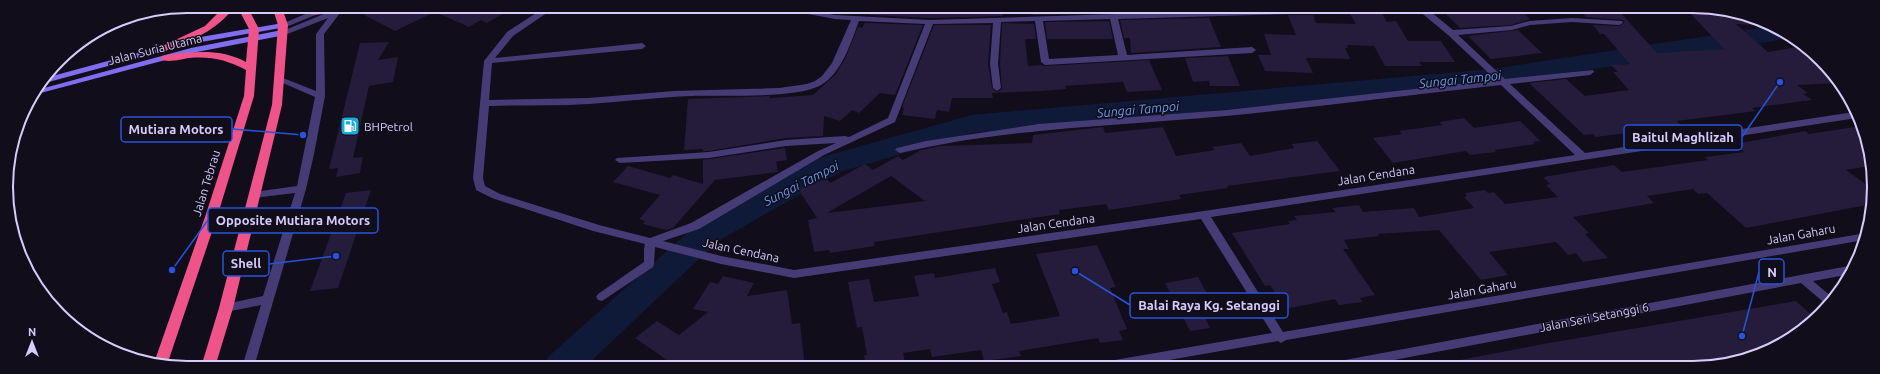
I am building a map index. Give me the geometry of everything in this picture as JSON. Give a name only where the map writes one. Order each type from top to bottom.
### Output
[{"type":"highway","points":[[163,54],[205,31],[218,22],[225,13]]},
{"type":"highway","points":[[245,13],[253,34]]},
{"type":"highway","points":[[210,361],[226,308],[277,105],[283,29],[279,13]]},
{"type":"highway","name":"Jalan Tebrau","points":[[162,360],[212,214],[249,96],[253,34]]},
{"type":"highway","points":[[163,54],[216,54],[226,56],[251,70]]},
{"type":"main road","name":"Jalan Suria Utama","points":[[50,80],[253,34],[283,29]]},
{"type":"main road","name":"Jalan Suria Utama","points":[[41,91],[163,54]]},
{"type":"street","points":[[283,29],[319,13]]},
{"type":"street","points":[[283,29],[326,13]]},
{"type":"street","points":[[249,361],[301,189],[320,96],[320,34],[332,13]]},
{"type":"street","points":[[488,60],[510,34],[542,13]]},
{"type":"street","points":[[813,13],[835,17],[930,22],[1236,13]]},
{"type":"street","points":[[1427,13],[1451,33],[1582,156]]},
{"type":"street","points":[[1114,17],[1123,56]]},
{"type":"street","points":[[484,103],[603,100],[640,96],[787,90],[817,84],[829,72],[839,57],[856,18]]},
{"type":"street","points":[[1039,19],[1045,62],[1123,56],[1252,50]]},
{"type":"street","points":[[997,20],[994,64],[997,88]]},
{"type":"street","points":[[1451,33],[1512,28],[1529,24],[1572,20],[1618,23]]},
{"type":"street","points":[[602,297],[649,264],[657,243],[694,226],[821,153],[892,120],[930,22]]},
{"type":"street","points":[[488,60],[642,46]]},
{"type":"street","name":"Jalan Cendana","points":[[488,60],[478,178],[480,188],[496,196],[598,228],[721,260],[794,274],[1204,215],[1582,156],[1852,117]]},
{"type":"street","points":[[900,150],[926,144],[1039,127],[1226,113],[1590,72]]},
{"type":"street","points":[[280,80],[320,96]]},
{"type":"street","points":[[620,160],[709,155],[786,143],[853,138]]},
{"type":"street","points":[[254,195],[301,189]]},
{"type":"street","points":[[1204,215],[1281,338]]},
{"type":"street","name":"Jalan Gaharu","points":[[1140,361],[1281,338],[1860,237]]},
{"type":"street","name":"Jalan Seri Setanggi 6","points":[[1391,361],[1846,270]]},
{"type":"street","points":[[1802,278],[1826,299]]},
{"type":"street","points":[[226,308],[267,300]]},
{"type":"building","points":[[368,13],[433,13],[395,31],[364,15]]},
{"type":"building","points":[[437,13],[504,13],[487,23],[481,20],[469,27]]},
{"type":"building","points":[[871,13],[1002,13],[1003,16],[930,18],[870,15]]},
{"type":"building","points":[[1032,13],[1071,14],[1033,15]]},
{"type":"building","points":[[1382,13],[1387,22],[1396,21],[1408,41],[1441,41],[1455,62],[1419,62],[1422,66],[1385,66],[1374,46],[1347,45],[1348,48],[1345,48],[1350,59],[1306,58],[1313,73],[1265,71],[1258,55],[1271,55],[1264,34],[1296,35],[1288,15],[1313,15],[1316,23],[1356,24],[1350,14]]},
{"type":"building","points":[[1445,13],[1523,13],[1530,19],[1511,25],[1460,28]]},
{"type":"building","points":[[1583,13],[1621,13],[1657,53],[1724,49],[1690,13],[1716,14],[1757,25],[1736,24],[1768,52],[1796,47],[1808,56],[1833,83],[1797,85],[1808,93],[1803,94],[1812,100],[1752,108],[1756,111],[1677,121],[1680,124],[1656,127],[1660,131],[1630,136],[1627,133],[1596,137],[1593,134],[1584,135],[1529,83],[1566,79],[1585,96],[1629,90],[1613,72],[1618,72],[1611,65],[1630,64],[1604,34],[1600,34],[1593,25],[1619,26],[1624,23],[1623,20],[1586,17]]},
{"type":"building","points":[[1209,18],[1221,47],[1131,53],[1130,38],[1124,38],[1120,20]]},
{"type":"building","points":[[1109,21],[1113,39],[1047,39],[1045,22]]},
{"type":"building","points":[[865,23],[923,25],[895,95],[880,93],[859,113],[852,110],[840,121],[824,116],[823,136],[786,138],[709,151],[703,151],[703,149],[684,150],[688,99],[770,96],[770,98],[813,95],[836,74],[846,57],[858,27],[862,28]]},
{"type":"building","points":[[1002,23],[1034,24],[1036,39],[1025,39],[1028,66],[1149,60],[1162,90],[1127,92],[1123,82],[1065,86],[1066,89],[992,93],[993,98],[952,98],[949,112],[937,110],[935,119],[902,115],[904,108],[902,107],[934,25],[991,25],[988,64],[992,88],[997,92],[1002,89],[1000,64]]},
{"type":"building","points":[[1518,30],[1542,53],[1491,59],[1468,36]]},
{"type":"building","points":[[389,42],[378,60],[398,57],[393,82],[369,86],[353,158],[363,157],[360,173],[336,177],[338,168],[329,169],[360,43]]},
{"type":"building","points":[[1228,56],[1240,86],[1210,86],[1209,81],[1193,82],[1185,58]]},
{"type":"building","points":[[1464,118],[1474,128],[1520,121],[1540,141],[1533,142],[1535,144],[1495,150],[1496,152],[1470,155],[1466,151],[1393,163],[1373,138],[1402,134],[1399,131],[1442,125],[1439,122]]},
{"type":"building","points":[[1103,127],[1105,133],[1163,127],[1176,156],[1215,150],[1212,147],[1241,143],[1250,156],[1294,148],[1292,144],[1317,141],[1340,171],[1227,186],[1228,188],[1179,195],[1181,199],[1109,210],[1106,204],[1059,210],[1060,214],[874,242],[875,246],[830,253],[829,250],[814,252],[808,220],[817,218],[798,189],[827,179],[830,183],[865,164],[873,170],[898,156],[903,160],[921,150],[941,146],[1032,143],[1033,135]],"holes":[[[891,176],[925,201],[827,213]]]},
{"type":"building","points":[[1856,127],[1866,167],[1846,170],[1867,185],[1866,205],[1746,228],[1707,193],[1698,194],[1693,189],[1647,196],[1654,203],[1573,217],[1589,233],[1585,234],[1608,258],[1583,262],[1576,253],[1568,255],[1556,242],[1489,252],[1508,275],[1481,280],[1439,230],[1378,234],[1380,236],[1344,240],[1349,249],[1343,249],[1375,295],[1360,298],[1363,302],[1339,305],[1335,299],[1285,309],[1270,285],[1265,286],[1232,233],[1290,224],[1288,221],[1297,220],[1294,216],[1336,212],[1332,208],[1359,205],[1363,212],[1414,208],[1419,217],[1474,208],[1464,197],[1467,196],[1465,193],[1485,190],[1488,193],[1494,192],[1505,204],[1558,197],[1546,185],[1550,184],[1543,177],[1614,165],[1622,172],[1708,160],[1705,157],[1744,152],[1735,144],[1805,131],[1809,134]]},
{"type":"building","points":[[785,148],[787,160],[776,162],[778,172],[715,180],[673,228],[666,230],[643,224],[645,221],[639,219],[660,195],[613,182],[628,166],[670,178],[673,175],[703,184],[703,160]]},
{"type":"building","points":[[371,190],[338,288],[310,291],[346,193]]},
{"type":"building","points":[[1097,245],[1116,287],[1110,288],[1127,329],[1119,331],[1123,340],[1100,343],[1098,338],[1019,351],[1021,356],[984,361],[981,350],[932,357],[930,349],[903,353],[905,361],[865,361],[864,355],[867,355],[862,327],[857,328],[848,282],[869,279],[874,302],[919,296],[914,276],[934,273],[935,278],[995,268],[1000,282],[992,284],[1003,313],[1007,312],[1011,324],[1060,316],[1036,254]]},
{"type":"building","points":[[723,276],[754,283],[747,296],[787,290],[792,324],[800,323],[804,361],[668,361],[635,338],[657,321],[679,335],[708,312],[693,309],[710,282],[718,284]]},
{"type":"building","points":[[1198,277],[1217,311],[1203,313],[1210,328],[1190,331],[1165,283]]},
{"type":"building","points":[[1796,301],[1811,315],[1790,332],[1760,348],[1716,360],[1460,361],[1543,344]]},
{"type":"waterway","name":"Sungai Tampoi","points":[[568,361],[707,233],[829,165],[971,124],[1492,77],[1775,34]]},
{"type":"place","name":"Baitul Maghlizah","points":[[1780,82]]},
{"type":"place","name":"BHPetrol","points":[[350,126]]},
{"type":"place","name":"Mutiara Motors","points":[[303,135]]},
{"type":"place","name":"Shell","points":[[336,256]]},
{"type":"place","name":"Opposite Mutiara Motors","points":[[172,270]]},
{"type":"place","name":"Balai Raya Kg. Setanggi","points":[[1075,271]]},
{"type":"place","name":"N","points":[[1742,336]]}]
